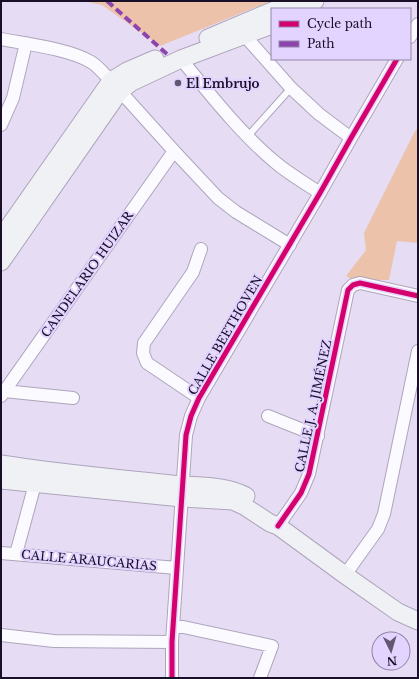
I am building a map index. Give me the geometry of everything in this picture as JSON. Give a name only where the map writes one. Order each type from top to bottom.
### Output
[{"type":"main road","points":[[278,8],[293,1]]},
{"type":"main road","points":[[306,8],[315,1]]},
{"type":"main road","points":[[1,238],[127,71],[271,11]]},
{"type":"main road","points":[[1,262],[116,86],[132,82],[181,59],[271,25]]},
{"type":"main road","points":[[1,464],[233,501],[244,506],[270,523],[278,526],[398,612],[418,621]]},
{"type":"main road","points":[[1,480],[35,484],[182,492]]},
{"type":"street","points":[[411,35],[418,24]]},
{"type":"street","points":[[245,36],[291,88],[319,114],[351,138]]},
{"type":"street","points":[[1,39],[26,43],[77,55],[92,63],[116,86],[174,151],[224,202],[236,212],[290,245]]},
{"type":"street","points":[[1,125],[13,98],[26,43]]},
{"type":"street","points":[[181,59],[248,136],[275,162],[320,194]]},
{"type":"street","name":"CALLE BEETHOVEN","points":[[172,678],[172,642],[186,436],[191,416],[198,398],[320,194],[396,60]]},
{"type":"street","name":"CANDELARIO HUIZAR","points":[[3,394],[174,151]]},
{"type":"street","points":[[198,398],[147,363],[144,353],[144,343],[193,272],[201,249]]},
{"type":"street","name":"CALLE J. A. JIMÉNEZ","points":[[278,526],[301,493],[310,474],[348,290],[352,285],[360,283],[418,296]]},
{"type":"street","points":[[345,575],[378,529],[384,514],[418,351]]},
{"type":"street","points":[[3,394],[73,398]]},
{"type":"street","points":[[268,416],[318,436]]},
{"type":"street","points":[[16,554],[35,484]]},
{"type":"street","name":"CALLE ARAUCARIAS","points":[[1,552],[177,568]]},
{"type":"street","points":[[174,625],[272,646],[260,678]]},
{"type":"street","points":[[1,635],[54,641],[172,642]]},
{"type":"lane","points":[[248,136],[291,88]]},
{"type":"shaded area","points":[[83,1],[271,1],[160,46],[102,5]]},
{"type":"shaded area","points":[[418,127],[418,243],[397,241],[389,280],[353,280],[346,276],[366,250],[364,233]]},
{"type":"marked path","points":[[107,1],[167,54]]},
{"type":"cycle path","points":[[172,678],[172,642],[186,435],[191,416],[199,398],[396,60]]},
{"type":"cycle path","points":[[278,526],[301,493],[309,474],[348,290],[353,285],[360,283],[418,296]]},
{"type":"place","name":"El Embrujo","points":[[178,83]]}]
